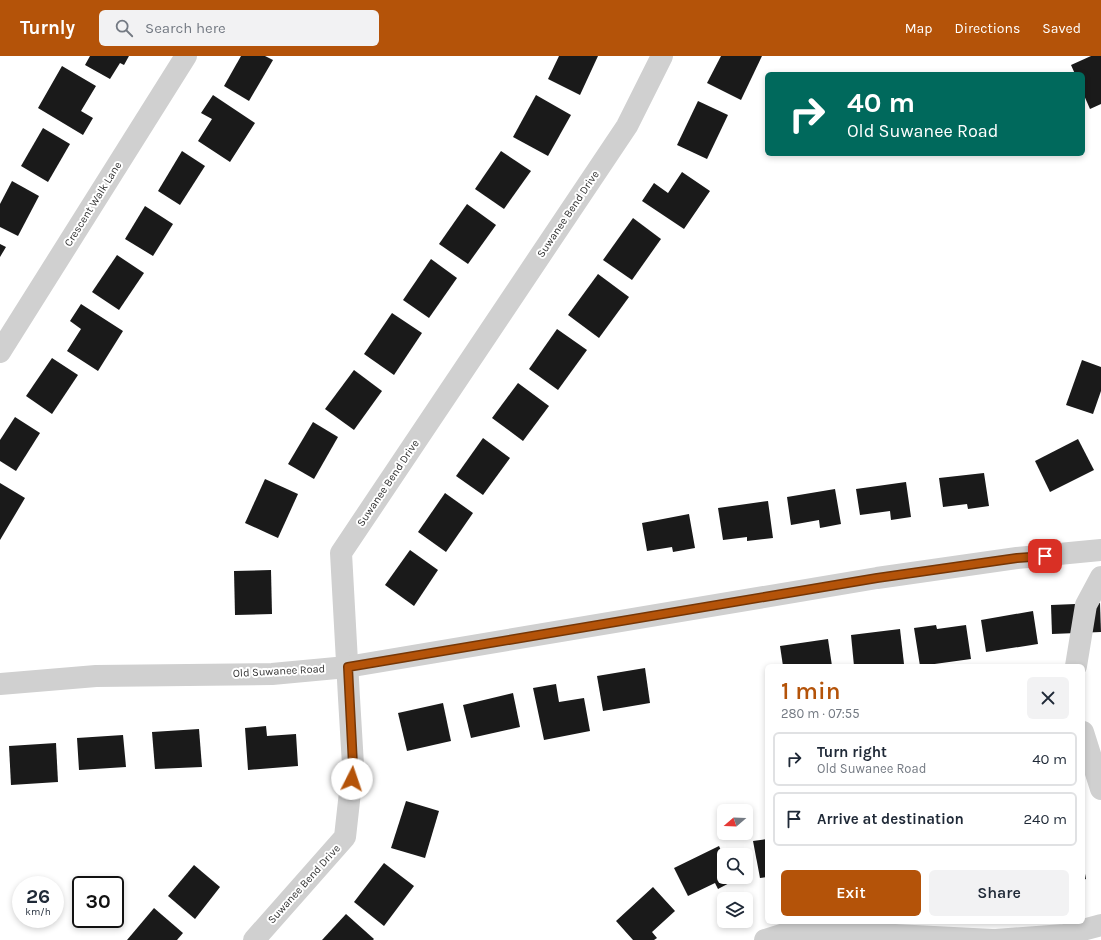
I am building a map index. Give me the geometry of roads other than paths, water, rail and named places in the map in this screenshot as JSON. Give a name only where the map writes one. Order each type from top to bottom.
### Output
[{"type":"street","name":"Crescent Walk Lane","points":[[0,352],[186,56]]},
{"type":"street","name":"Suwanee Bend Drive","points":[[254,940],[346,837],[353,765],[341,553],[627,126],[662,56]]},
{"type":"street","name":"Old Suwanee Road","points":[[0,684],[96,676],[272,674],[348,667],[877,578],[1017,558],[1101,550]]},
{"type":"street","points":[[1076,664],[1086,605],[1101,577]]},
{"type":"street","points":[[1085,738],[1101,789]]},
{"type":"street","points":[[996,940],[1064,935],[1101,925]]},
{"type":"street","points":[[765,940],[798,930],[992,940]]}]
